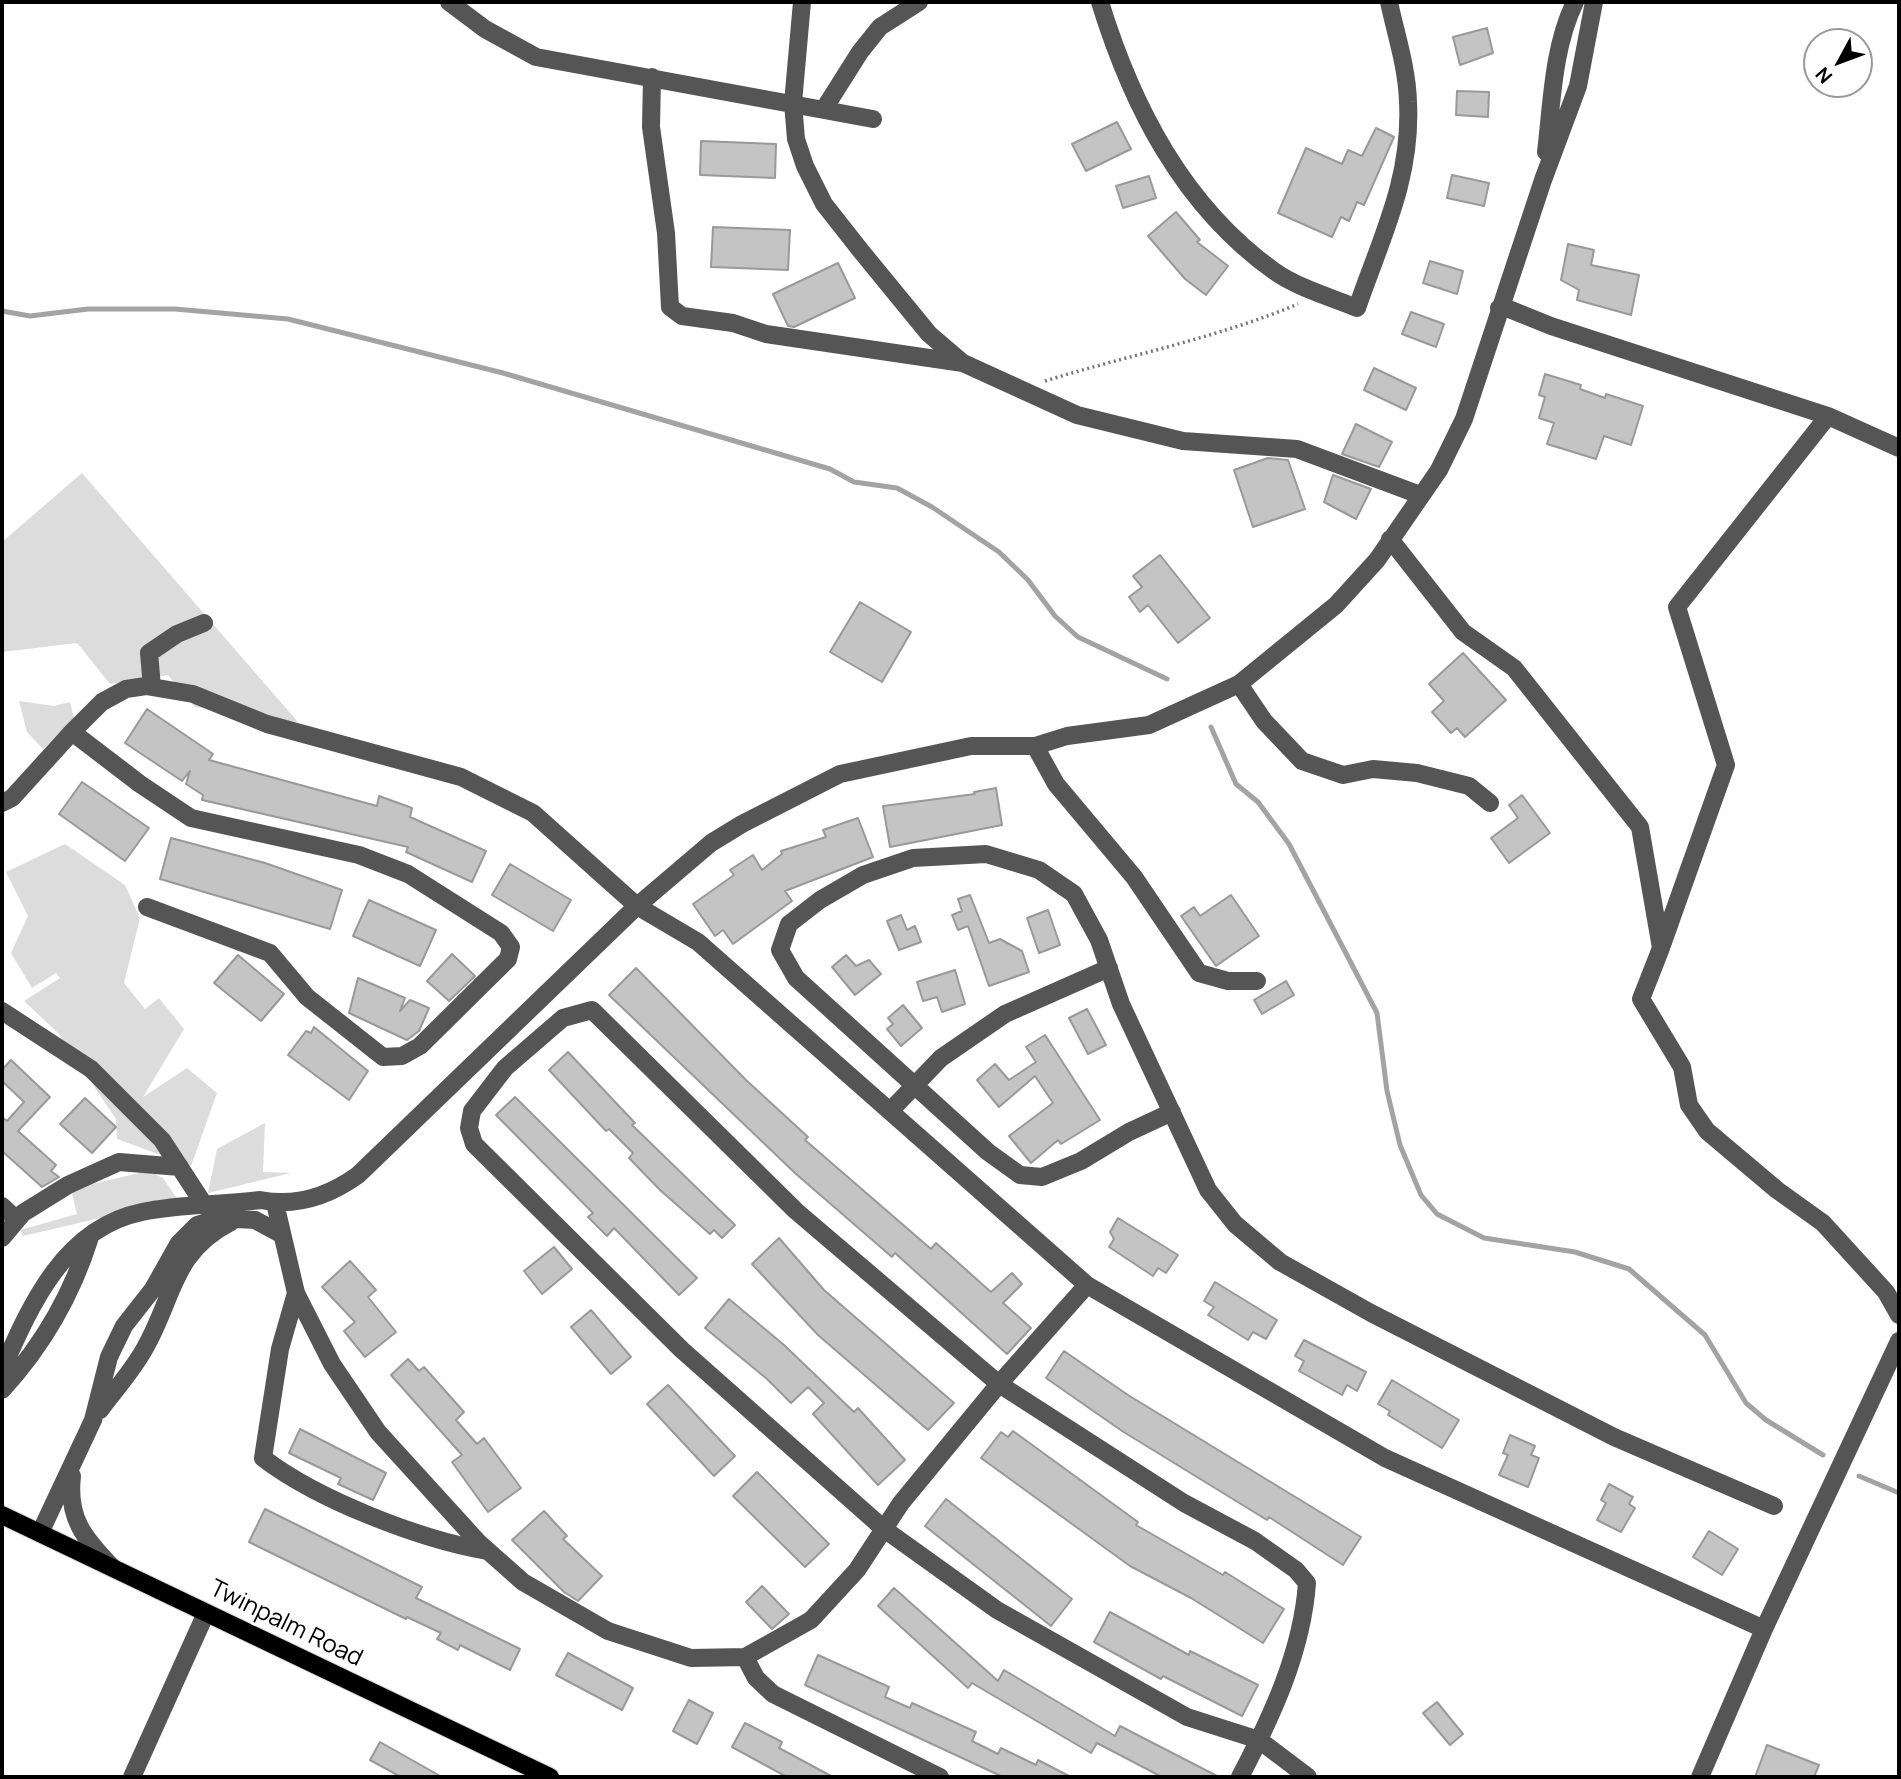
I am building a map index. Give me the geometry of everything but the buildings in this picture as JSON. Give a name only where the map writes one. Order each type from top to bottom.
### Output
[{"type":"main road","name":"Twinpalm Road","points":[[2,1515],[550,1777]]},
{"type":"street","points":[[449,2],[512,46],[536,57],[873,119]]},
{"type":"street","points":[[802,2],[793,103],[796,139],[805,166],[824,204],[929,334],[963,363],[1077,415],[1184,441],[1297,449],[1420,495]]},
{"type":"street","points":[[824,109],[860,52],[880,27],[919,2]]},
{"type":"street","points":[[1100,2],[1130,89],[1170,161],[1194,193],[1236,240],[1276,273],[1357,308],[1373,261],[1386,237],[1404,177],[1409,103],[1405,65],[1389,2]]},
{"type":"street","points":[[1543,180],[1555,72],[1566,24],[1575,2]]},
{"type":"street","points":[[2,1370],[48,1276],[91,1233],[117,1219],[141,1212],[260,1200],[275,1203],[300,1201],[336,1191],[358,1175],[637,906],[711,843],[840,774],[971,746],[1035,746],[1067,736],[1149,725],[1239,684],[1336,605],[1377,560],[1439,470],[1465,419],[1499,308],[1578,86],[1594,2]]},
{"type":"street","points":[[652,77],[651,127],[666,233],[670,307],[682,316],[733,323],[766,334],[963,363]]},
{"type":"street","points":[[1499,308],[1504,307],[1551,326],[1828,416],[1899,448]]},
{"type":"street","points":[[1828,416],[1677,607],[1726,765],[1641,999],[1682,1067],[1689,1105],[1707,1131],[1777,1190],[1823,1223],[1886,1292],[1899,1315]]},
{"type":"street","points":[[1390,539],[1463,632],[1514,667],[1640,827],[1661,948]]},
{"type":"street","points":[[152,687],[149,653],[177,634],[204,623]]},
{"type":"street","points":[[1239,684],[1264,722],[1302,761],[1343,775],[1373,769],[1417,773],[1469,786],[1490,803]]},
{"type":"street","points":[[2,803],[12,798],[102,702],[126,689],[152,687],[193,694],[267,724],[461,777],[533,813],[637,906],[698,942],[1087,1285],[1385,1458],[1764,1629]]},
{"type":"street","points":[[72,732],[140,784],[191,818],[359,855],[408,874],[501,933],[511,947],[508,959],[420,1046],[402,1056],[383,1057],[307,997],[270,953],[147,908]]},
{"type":"street","points":[[1035,746],[1056,783],[1134,877],[1199,973],[1228,981],[1257,981]]},
{"type":"street","points":[[1172,1112],[1129,1132],[1081,1161],[1042,1177],[1020,1175],[988,1152],[951,1115],[914,1087],[796,978],[780,950],[789,923],[820,900],[863,875],[913,858],[986,854],[1039,870],[1074,894],[1099,940],[1121,1004],[1172,1112],[1208,1190],[1235,1224],[1280,1262],[1371,1313],[1614,1437],[1774,1506]]},
{"type":"street","points":[[891,1110],[941,1058],[1005,1014],[1109,968]]},
{"type":"street","points":[[1240,1777],[1259,1740],[1285,1682],[1305,1614],[1307,1583],[1296,1570],[1255,1541],[1184,1503],[999,1384],[796,1211],[592,1010],[563,1018],[505,1068],[472,1111],[469,1128],[474,1144],[682,1350],[884,1529],[997,1610],[1187,1717],[1259,1740],[1308,1777]]},
{"type":"street","points":[[2,1011],[91,1069],[162,1140],[211,1205]]},
{"type":"street","points":[[2,1238],[17,1220],[68,1185],[119,1162],[180,1167]]},
{"type":"street","points":[[275,1203],[296,1293],[332,1364],[378,1432],[488,1551],[523,1582],[608,1631],[691,1658],[745,1657],[811,1620],[857,1570],[901,1503],[999,1384],[1087,1285]]},
{"type":"street","points":[[2,1206],[17,1220]]},
{"type":"street","points":[[93,1420],[109,1357],[124,1326],[153,1289],[179,1243],[197,1226],[219,1218],[255,1220],[281,1234]]},
{"type":"street","points":[[40,1533],[93,1420],[144,1351],[174,1278],[186,1257],[214,1231],[237,1219]]},
{"type":"street","points":[[2,1390],[55,1321],[80,1269],[91,1233]]},
{"type":"street","points":[[296,1293],[280,1349],[263,1458],[284,1474],[375,1516],[455,1545],[488,1551]]},
{"type":"street","points":[[1700,1777],[1764,1629],[1899,1341]]},
{"type":"street","points":[[73,1458],[69,1499],[85,1538],[113,1568]]},
{"type":"street","points":[[132,1777],[206,1613]]},
{"type":"street","points":[[745,1657],[756,1678],[773,1694],[940,1777]]},
{"type":"path","points":[[1019,389],[1128,355],[1256,321],[1322,294]]},
{"type":"shaded area","points":[[82,473],[298,722],[195,707],[168,675],[110,684],[77,643],[2,652],[2,542]]},
{"type":"shaded area","points":[[19,701],[54,706],[70,702],[74,718],[43,749],[27,732]]},
{"type":"shaded area","points":[[65,844],[125,885],[140,918],[124,983],[145,1009],[159,998],[184,1029],[143,1097],[187,1068],[217,1093],[191,1166],[117,1139],[116,1119],[58,1033],[24,1001],[60,978],[56,973],[32,988],[11,953],[28,916],[6,872]]},
{"type":"shaded area","points":[[265,1123],[263,1172],[291,1173],[208,1193],[217,1149]]},
{"type":"shaded area","points":[[148,1171],[163,1178],[178,1200],[23,1236],[20,1230],[77,1214],[71,1189]]},
{"type":"waterway","points":[[2,311],[30,316],[88,309],[175,309],[288,319],[503,373],[830,469],[854,482],[897,488],[932,507],[999,552],[1028,580],[1055,616],[1078,637],[1167,679]]},
{"type":"waterway","points":[[1211,727],[1236,784],[1258,802],[1289,844],[1377,1013],[1387,1091],[1400,1145],[1421,1195],[1437,1214],[1484,1238],[1575,1252],[1629,1269],[1705,1335],[1746,1403],[1766,1420],[1823,1455]]},
{"type":"waterway","points":[[1859,1476],[1899,1493]]}]
